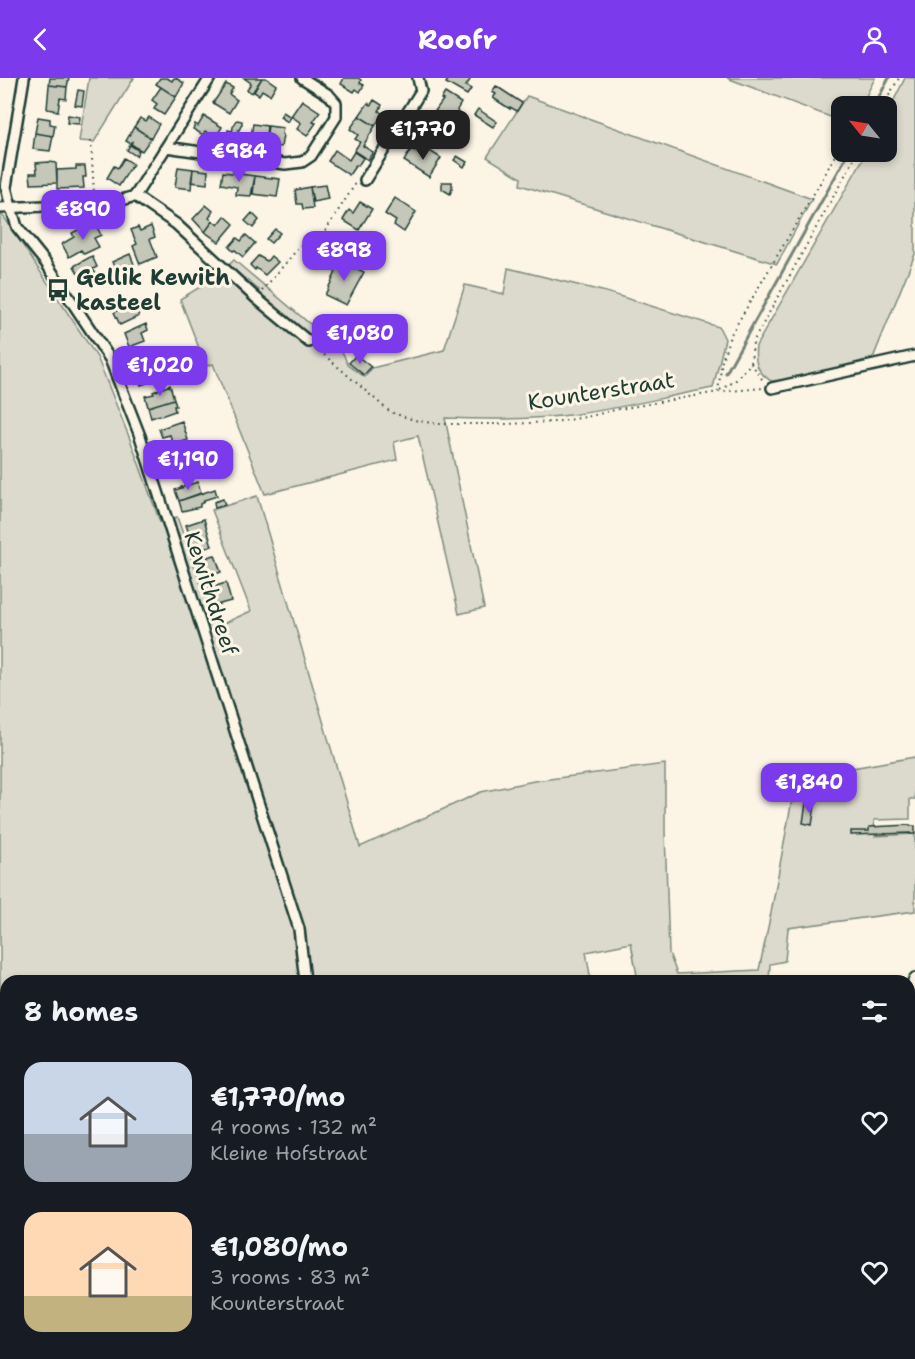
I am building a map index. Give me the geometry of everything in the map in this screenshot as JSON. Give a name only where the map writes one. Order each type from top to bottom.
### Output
[{"type":"street","name":"Kewithdreef","points":[[24,78],[6,187],[17,227],[46,263],[110,359],[140,436],[299,929],[304,975]]},
{"type":"street","points":[[0,208],[112,202],[135,196],[210,78]]},
{"type":"street","points":[[166,147],[285,164],[302,162],[311,156],[336,117],[336,104],[329,95],[302,78]]},
{"type":"street","points":[[365,180],[421,91],[418,78]]},
{"type":"street","points":[[135,196],[176,224],[256,298],[309,342]]},
{"type":"street","points":[[772,388],[915,356]]},
{"type":"path","points":[[889,96],[899,78]]},
{"type":"path","points":[[91,141],[95,203]]},
{"type":"path","points":[[718,392],[722,361],[730,336],[831,162]]},
{"type":"path","points":[[718,392],[735,381],[751,363],[753,342],[852,162]]},
{"type":"path","points":[[256,298],[301,245],[320,239],[356,183],[365,180]]},
{"type":"path","name":"Kounterstraat","points":[[309,342],[390,412],[414,420],[438,424],[555,422],[718,392],[772,388]]},
{"type":"path","points":[[751,363],[762,381],[772,388]]},
{"type":"shaded area","points":[[89,78],[134,78],[94,142],[79,141]]},
{"type":"shaded area","points":[[727,78],[875,78],[866,96],[831,96],[831,117]]},
{"type":"shaded area","points":[[905,78],[915,78],[915,254],[873,358],[794,379],[771,381],[762,374],[758,366],[756,346],[861,162],[897,162],[896,96]]},
{"type":"shaded area","points":[[527,96],[812,199],[777,264],[520,185],[521,178],[487,157]]},
{"type":"shaded area","points":[[0,215],[4,217],[97,357],[160,522],[177,517],[216,627],[251,611],[212,510],[257,496],[360,847],[481,792],[534,781],[665,764],[669,953],[677,974],[759,970],[796,778],[915,757],[915,799],[910,799],[910,819],[874,820],[875,836],[915,834],[915,911],[788,928],[785,961],[770,964],[769,975],[637,975],[631,943],[586,952],[590,975],[0,975]]},
{"type":"shaded area","points":[[234,260],[342,351],[348,365],[365,377],[372,368],[444,350],[465,285],[504,294],[508,268],[606,292],[719,327],[725,339],[713,388],[612,409],[561,416],[511,419],[445,418],[484,608],[459,614],[418,436],[394,442],[397,460],[265,494],[213,364],[206,366],[180,299],[223,272],[254,297],[259,290],[228,266]]},
{"type":"building","points":[[50,78],[69,78],[67,87],[49,85]]},
{"type":"building","points":[[160,78],[172,81],[176,78],[184,83],[176,97],[156,84]]},
{"type":"building","points":[[244,78],[262,78],[252,93],[247,90],[251,83]]},
{"type":"building","points":[[262,78],[276,85],[270,95],[262,90],[259,95],[254,92]]},
{"type":"building","points":[[344,78],[361,80],[360,83],[364,85],[360,92],[356,89],[354,92],[341,84]]},
{"type":"building","points":[[449,78],[469,78],[466,86],[471,89],[467,95],[446,83]]},
{"type":"building","points":[[226,84],[233,88],[229,94],[237,100],[229,113],[213,103]]},
{"type":"building","points":[[49,85],[67,87],[66,99],[60,98],[58,111],[47,109]]},
{"type":"building","points":[[496,86],[522,103],[517,111],[493,98],[496,94],[492,92]]},
{"type":"building","points":[[161,87],[176,97],[164,115],[154,109],[157,104],[152,100]]},
{"type":"building","points":[[78,90],[84,91],[82,106],[75,105]]},
{"type":"building","points":[[445,93],[461,103],[457,115],[453,115],[450,120],[435,111]]},
{"type":"building","points":[[302,100],[320,112],[307,136],[297,129],[301,123],[291,116]]},
{"type":"building","points":[[374,100],[382,105],[379,111],[383,114],[375,126],[359,116],[368,103],[371,105]]},
{"type":"building","points":[[478,109],[497,122],[493,127],[474,115]]},
{"type":"building","points":[[283,112],[291,117],[288,122],[280,117]]},
{"type":"building","points":[[68,115],[80,117],[79,124],[67,123]]},
{"type":"building","points":[[204,116],[222,127],[216,137],[205,131],[203,135],[193,129],[195,124],[198,126]]},
{"type":"building","points":[[359,116],[375,126],[363,146],[373,152],[368,160],[354,151],[360,142],[355,139],[358,135],[350,129]]},
{"type":"building","points":[[38,117],[50,119],[50,124],[55,125],[53,136],[35,133]]},
{"type":"building","points":[[149,117],[159,124],[151,138],[134,127],[140,118],[146,121]]},
{"type":"building","points":[[237,120],[242,121],[242,124],[238,130],[237,140],[231,139]]},
{"type":"building","points":[[431,121],[452,133],[441,148],[426,136],[425,131]]},
{"type":"building","points":[[253,124],[267,126],[265,145],[250,142]]},
{"type":"building","points":[[268,126],[283,128],[281,147],[265,145]]},
{"type":"building","points":[[134,127],[151,138],[142,151],[126,141]]},
{"type":"building","points":[[228,130],[232,131],[230,147],[226,147]]},
{"type":"building","points":[[35,133],[53,136],[50,151],[33,149]]},
{"type":"building","points":[[130,145],[139,151],[136,156],[127,150]]},
{"type":"building","points":[[425,148],[441,158],[429,177],[404,161],[411,149],[420,155]]},
{"type":"building","points":[[335,150],[349,160],[354,152],[363,158],[349,175],[328,161]]},
{"type":"building","points":[[457,156],[467,162],[464,167],[454,160]]},
{"type":"building","points":[[124,158],[133,164],[119,186],[107,178],[114,166],[118,168]]},
{"type":"building","points":[[36,163],[56,163],[57,183],[31,184],[30,173],[37,173]]},
{"type":"building","points":[[76,166],[85,166],[84,188],[57,189],[57,170],[76,169]]},
{"type":"building","points":[[178,167],[193,169],[191,189],[175,187]]},
{"type":"building","points":[[193,169],[208,171],[207,184],[191,182]]},
{"type":"building","points":[[223,172],[255,176],[251,196],[236,195],[237,187],[221,184]]},
{"type":"building","points":[[255,176],[280,179],[277,197],[253,194]]},
{"type":"building","points":[[442,182],[452,182],[450,194],[442,189]]},
{"type":"building","points":[[325,185],[328,199],[313,202],[310,187]]},
{"type":"building","points":[[310,187],[313,208],[303,209],[302,204],[297,204],[295,190]]},
{"type":"building","points":[[395,198],[416,212],[404,232],[394,225],[396,221],[385,214]]},
{"type":"building","points":[[360,202],[372,209],[359,230],[343,220],[349,210],[353,213]]},
{"type":"building","points":[[206,205],[213,211],[209,218],[213,221],[205,232],[193,219]]},
{"type":"building","points":[[252,213],[259,220],[253,228],[245,221]]},
{"type":"building","points":[[225,216],[234,224],[219,242],[205,232],[213,221],[218,225]]},
{"type":"building","points":[[96,225],[101,235],[94,238],[99,247],[84,254],[81,250],[69,257],[62,244],[74,237],[72,233],[84,227],[85,229]]},
{"type":"building","points":[[151,226],[155,237],[150,239],[157,257],[140,264],[133,246],[137,244],[131,230],[138,227],[140,231]]},
{"type":"building","points":[[275,229],[280,233],[271,243],[266,239]]},
{"type":"building","points":[[246,235],[255,243],[243,257],[229,247],[237,238],[241,241]]},
{"type":"building","points":[[323,247],[326,254],[315,258],[312,251]]},
{"type":"building","points":[[130,254],[134,264],[116,271],[112,262]]},
{"type":"building","points":[[92,256],[97,267],[93,269],[97,276],[83,282],[74,266]]},
{"type":"building","points":[[258,256],[267,261],[271,256],[278,262],[265,275],[250,265]]},
{"type":"building","points":[[337,259],[364,272],[346,305],[325,295],[336,272],[332,270]]},
{"type":"building","points":[[133,303],[139,316],[120,325],[114,312]]},
{"type":"building","points":[[146,324],[148,330],[142,333],[145,341],[129,347],[124,334]]},
{"type":"building","points":[[356,355],[371,367],[364,375],[349,363]]},
{"type":"building","points":[[152,361],[153,366],[159,365],[161,370],[158,371],[161,378],[141,385],[137,366]]},
{"type":"building","points":[[170,385],[174,399],[148,407],[145,396]]},
{"type":"building","points":[[174,399],[175,411],[151,418],[148,407]]},
{"type":"building","points":[[182,421],[188,440],[173,445],[170,435],[162,437],[159,429]]},
{"type":"building","points":[[194,448],[197,457],[190,459],[193,469],[174,475],[168,457]]},
{"type":"building","points":[[198,482],[201,493],[179,501],[175,490]]},
{"type":"building","points":[[215,489],[217,496],[204,500],[200,507],[182,511],[179,501]]},
{"type":"building","points":[[223,499],[225,505],[215,508],[214,502]]},
{"type":"building","points":[[204,519],[212,546],[195,551],[186,525]]},
{"type":"building","points":[[215,555],[221,572],[203,578],[199,563]]},
{"type":"building","points":[[226,583],[231,601],[216,605],[209,588]]},
{"type":"building","points":[[806,803],[815,805],[812,825],[803,823]]},
{"type":"building","points":[[915,826],[915,834],[851,835],[851,831],[869,831],[869,827]]},
{"type":"waterway","points":[[879,96],[889,78]]},
{"type":"waterway","points":[[726,373],[843,162]]},
{"type":"place","name":"Gellik Kewith kasteel","points":[[58,290]]}]
